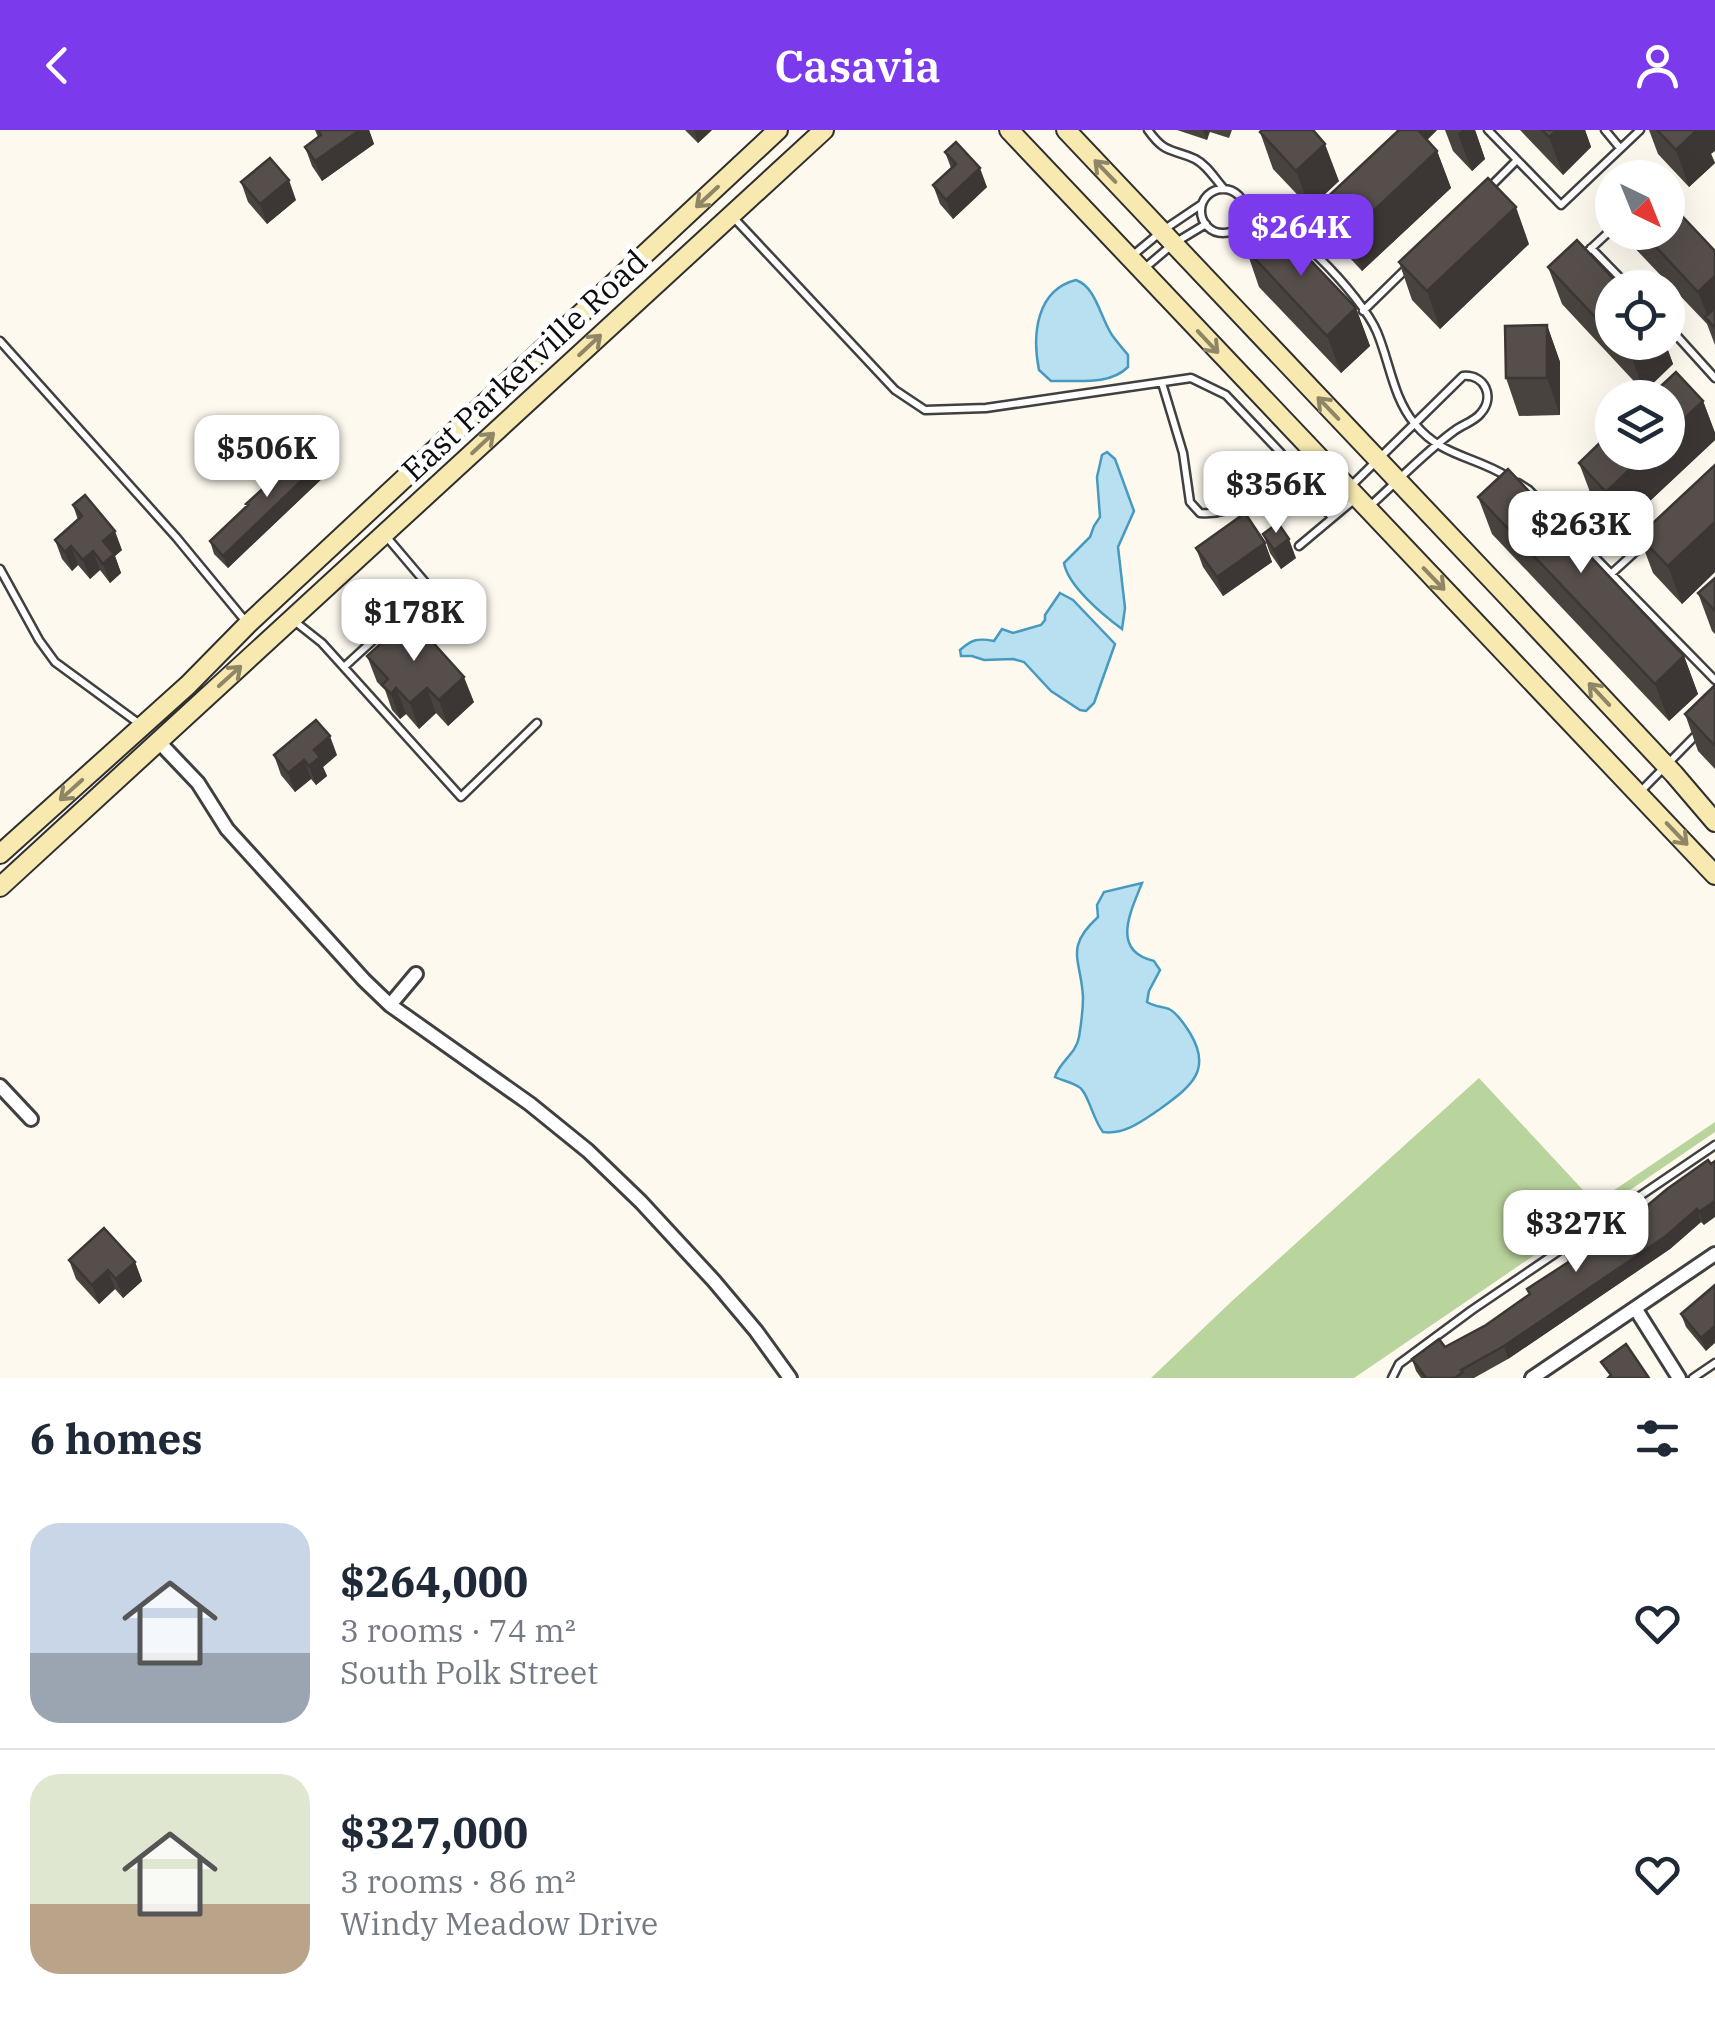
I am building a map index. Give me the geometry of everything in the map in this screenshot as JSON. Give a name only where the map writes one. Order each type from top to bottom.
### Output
[{"type":"main road","name":"East Parkerville Road","points":[[0,854],[188,684],[778,130]]},
{"type":"main road","name":"East Parkerville Road","points":[[0,887],[824,130]]},
{"type":"main road","points":[[1009,130],[1715,875]]},
{"type":"main road","points":[[1066,130],[1666,765],[1715,822]]},
{"type":"main road","points":[[500,390],[518,411]]},
{"type":"main road","points":[[274,600],[292,619]]},
{"type":"main road","points":[[142,726],[158,742]]},
{"type":"street","points":[[158,742],[205,792],[227,829],[364,980],[390,1005],[530,1104],[588,1151],[714,1281],[790,1378]]},
{"type":"street","points":[[390,1005],[416,974]]},
{"type":"street","points":[[0,1086],[31,1119]]},
{"type":"street","points":[[1532,1378],[1715,1254]]},
{"type":"street","points":[[1635,1308],[1679,1378]]},
{"type":"lane","points":[[1148,130],[1170,152],[1196,160],[1224,189],[1237,194],[1242,199],[1243,219],[1233,230],[1218,232],[1206,224],[1201,212],[1203,203]]},
{"type":"lane","points":[[1488,130],[1561,205],[1640,130]]},
{"type":"lane","points":[[1605,130],[1620,149]]},
{"type":"lane","points":[[1488,188],[1516,161]]},
{"type":"lane","points":[[1135,265],[1210,193],[1224,189]]},
{"type":"lane","points":[[1244,208],[1267,215],[1295,236],[1341,282],[1376,329],[1403,408],[1430,441],[1497,470],[1529,490],[1715,680]]},
{"type":"lane","points":[[731,215],[895,390],[925,410],[986,408],[1191,378],[1226,396],[1286,459],[1332,518]]},
{"type":"lane","points":[[1135,265],[1167,238],[1206,224]]},
{"type":"lane","points":[[1580,259],[1595,244]]},
{"type":"lane","points":[[1591,248],[1612,270]]},
{"type":"lane","points":[[1363,311],[1419,256]]},
{"type":"lane","points":[[0,341],[248,624]]},
{"type":"lane","points":[[1685,345],[1715,378]]},
{"type":"lane","points":[[1298,546],[1357,499],[1398,481],[1456,429],[1485,410],[1489,398],[1479,379],[1463,376],[1414,424],[1379,461],[1357,499]]},
{"type":"lane","points":[[1162,383],[1182,453],[1190,502],[1200,513],[1213,515],[1242,504],[1286,459]]},
{"type":"lane","points":[[344,667],[430,588],[384,534]]},
{"type":"lane","points":[[1611,574],[1654,536]]},
{"type":"lane","points":[[0,570],[55,662],[142,726]]},
{"type":"lane","points":[[292,619],[322,643],[461,797],[537,722]]},
{"type":"lane","points":[[1638,794],[1700,730]]},
{"type":"lane","points":[[1392,1378],[1399,1364],[1472,1310],[1715,1145]]},
{"type":"lane","points":[[1693,1378],[1715,1363]]},
{"type":"green space","points":[[1479,1078],[1595,1203],[1715,1122],[1715,1132],[1354,1378],[1151,1378],[1232,1301]]},
{"type":"water","points":[[1076,280],[1093,296],[1112,335],[1128,355],[1128,367],[1102,380],[1051,381],[1039,370],[1036,343],[1040,316],[1052,293]]},
{"type":"water","points":[[1107,452],[1115,459],[1134,511],[1118,547],[1125,608],[1122,629],[1079,590],[1064,563],[1090,537],[1100,517],[1097,477],[1102,455]]},
{"type":"water","points":[[1060,593],[1073,600],[1115,644],[1094,703],[1086,711],[1051,691],[1024,662],[961,656],[960,650],[968,644],[994,641],[1002,629],[1013,633],[1041,625]]},
{"type":"water","points":[[1142,883],[1127,929],[1132,949],[1154,961],[1160,970],[1147,1002],[1169,1009],[1181,1019],[1197,1046],[1199,1068],[1181,1093],[1147,1118],[1126,1129],[1103,1132],[1082,1090],[1055,1077],[1079,1037],[1083,997],[1077,954],[1081,937],[1098,917],[1097,905],[1104,892]]},
{"type":"building","points":[[318,130],[360,130],[315,161],[305,147],[321,135]]},
{"type":"building","points":[[1262,130],[1313,130],[1325,144],[1296,171]]},
{"type":"building","points":[[1399,130],[1418,130],[1437,151],[1349,234],[1320,204]]},
{"type":"building","points":[[1657,130],[1697,130],[1676,150]]},
{"type":"building","points":[[956,142],[980,168],[946,200],[933,185],[956,164],[945,152]]},
{"type":"building","points":[[270,158],[289,180],[260,204],[241,182]]},
{"type":"building","points":[[1488,178],[1516,207],[1427,291],[1399,262]]},
{"type":"building","points":[[1685,219],[1715,251],[1715,276],[1698,292],[1685,278],[1685,270],[1677,270],[1659,250],[1685,250]]},
{"type":"building","points":[[1274,222],[1356,308],[1327,336],[1246,249]]},
{"type":"building","points":[[1577,240],[1605,270],[1595,270],[1595,317],[1548,267]]},
{"type":"building","points":[[1715,308],[1715,328],[1705,317]]},
{"type":"building","points":[[1547,325],[1547,378],[1506,378],[1505,326]]},
{"type":"building","points":[[1676,372],[1683,380],[1667,380]]},
{"type":"building","points":[[1685,382],[1703,401],[1685,418]]},
{"type":"building","points":[[312,444],[325,458],[223,556],[210,541]]},
{"type":"building","points":[[1595,447],[1595,470],[1629,470],[1606,492],[1579,463]]},
{"type":"building","points":[[1715,465],[1715,522],[1668,566],[1639,536]]},
{"type":"building","points":[[1508,469],[1684,656],[1655,684],[1478,497]]},
{"type":"building","points":[[85,495],[115,531],[103,541],[114,554],[103,564],[93,551],[83,560],[71,546],[65,552],[55,540],[82,516],[73,505]]},
{"type":"building","points":[[1245,513],[1265,543],[1217,577],[1196,548]]},
{"type":"building","points":[[1278,523],[1289,539],[1274,550],[1263,534]]},
{"type":"building","points":[[1715,578],[1715,611],[1698,593]]},
{"type":"building","points":[[410,617],[464,677],[439,700],[427,688],[410,703],[396,688],[391,694],[382,685],[388,679],[367,656]]},
{"type":"building","points":[[1715,687],[1715,746],[1685,714]]},
{"type":"building","points":[[316,720],[330,736],[314,750],[320,757],[309,766],[304,760],[288,773],[274,755]]},
{"type":"building","points":[[1708,1160],[1711,1164],[1715,1161],[1715,1201],[1699,1212],[1697,1209],[1666,1236],[1504,1346],[1461,1370],[1455,1378],[1426,1378],[1412,1359],[1439,1339],[1445,1347],[1486,1325],[1530,1294],[1527,1289],[1570,1261],[1564,1253],[1592,1234],[1602,1248],[1627,1231],[1619,1220],[1631,1211],[1635,1216]]},
{"type":"building","points":[[104,1228],[135,1262],[116,1279],[108,1270],[92,1285],[69,1260]]},
{"type":"building","points":[[1715,1285],[1715,1326],[1701,1338],[1681,1314]]},
{"type":"building","points":[[1626,1344],[1649,1378],[1608,1378],[1611,1375],[1601,1362]]}]
